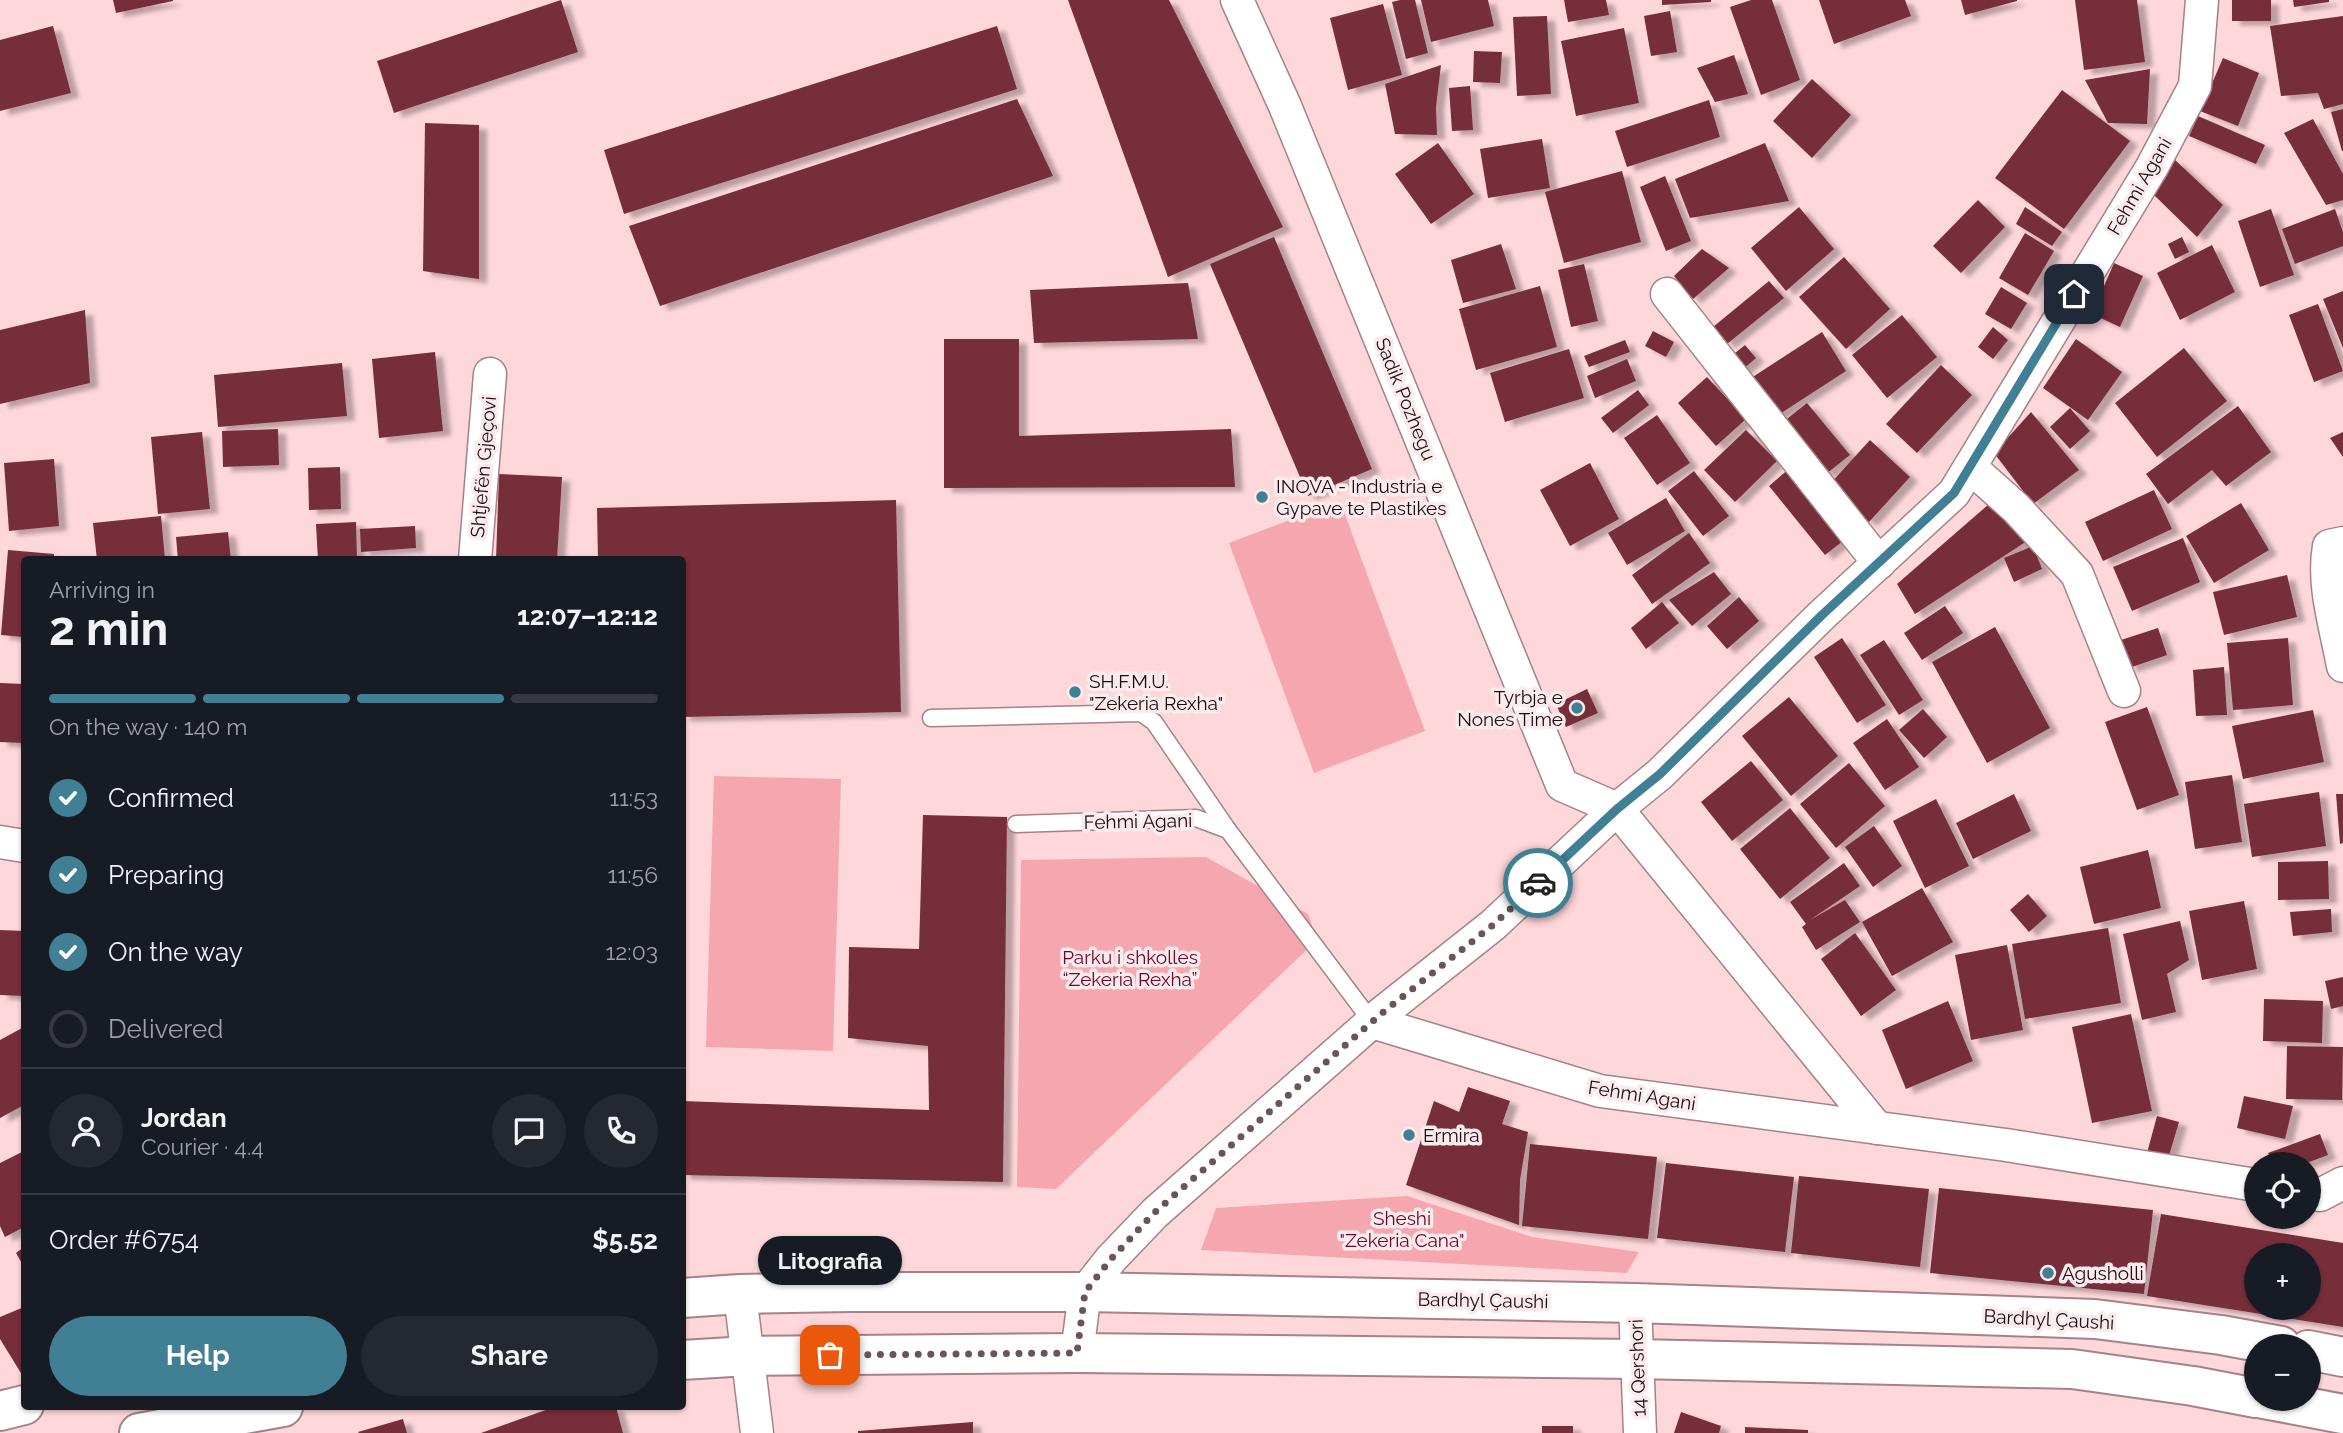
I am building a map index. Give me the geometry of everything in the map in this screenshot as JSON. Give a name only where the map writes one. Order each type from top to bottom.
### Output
[{"type":"main road","name":"Bardhyl Çaushi","points":[[686,1298],[850,1292],[1085,1292],[1635,1303],[2095,1319],[2244,1339]]},
{"type":"main road","points":[[686,1360],[748,1356],[1077,1353],[1637,1359],[2072,1369],[2244,1396]]},
{"type":"main road","points":[[2321,1353],[2343,1357]]},
{"type":"main road","points":[[0,1410],[21,1406]]},
{"type":"main road","points":[[138,1433],[266,1410]]},
{"type":"main road","points":[[2321,1410],[2343,1414]]},
{"type":"street","name":"Sadik Pozhegu","points":[[1237,0],[1306,157],[1562,785],[1617,809]]},
{"type":"street","name":"Fehmi Agani","points":[[1085,1292],[1111,1259],[1154,1213],[1372,1022],[1493,925],[1617,809],[1660,774],[1954,493],[2152,167],[2195,86],[2202,0]]},
{"type":"street","points":[[1667,294],[1879,563]]},
{"type":"street","name":"Shtjefën Gjeçovi","points":[[475,556],[491,374]]},
{"type":"street","points":[[1970,467],[2016,508],[2077,574],[2124,691]]},
{"type":"street","points":[[2343,543],[2329,546],[2326,564],[2329,595],[2343,666]]},
{"type":"street","points":[[1617,809],[1877,1128]]},
{"type":"street","points":[[0,842],[21,846]]},
{"type":"street","name":"Fehmi Agani","points":[[1372,1022],[1600,1091],[2006,1145],[2244,1183]]},
{"type":"street","points":[[1077,1353],[1085,1292]]},
{"type":"street","points":[[740,1294],[757,1433]]},
{"type":"street","name":"14 Qershori","points":[[1635,1303],[1640,1433]]},
{"type":"lane","points":[[931,718],[1141,713],[1154,722],[1228,830],[1372,1022]]},
{"type":"lane","name":"Fehmi Agani","points":[[1016,824],[1196,818],[1228,830]]},
{"type":"green space","points":[[1340,501],[1425,731],[1314,773],[1229,543]]},
{"type":"green space","points":[[714,776],[841,779],[833,1051],[706,1047]]},
{"type":"green space","name":"Parku i shkolles “Zekeria Rexha”","points":[[1206,857],[1308,914],[1317,940],[1056,1189],[1017,1187],[1021,860]]},
{"type":"green space","name":"Sheshi \"Zekeria Cana\"","points":[[1407,1196],[1532,1237],[1639,1252],[1627,1273],[1201,1250],[1216,1208]]},
{"type":"building","points":[[113,0],[173,0],[173,1],[116,13]]},
{"type":"building","points":[[561,0],[578,52],[394,113],[377,61]]},
{"type":"building","points":[[1068,0],[1169,0],[1283,227],[1168,277]]},
{"type":"building","points":[[1415,0],[1428,53],[1406,59],[1392,2]]},
{"type":"building","points":[[1421,0],[1488,0],[1494,26],[1431,42]]},
{"type":"building","points":[[1564,0],[1606,0],[1609,15],[1568,22]]},
{"type":"building","points":[[1662,0],[1711,0],[1711,2],[1662,5]]},
{"type":"building","points":[[1751,0],[1772,0],[1800,80],[1761,95],[1730,7]]},
{"type":"building","points":[[1819,0],[1905,0],[1911,16],[1834,44]]},
{"type":"building","points":[[1961,0],[2017,0],[2017,1],[1965,15]]},
{"type":"building","points":[[2075,0],[2137,0],[2145,62],[2084,70]]},
{"type":"building","points":[[2232,0],[2271,0],[2271,21],[2232,21]]},
{"type":"building","points":[[2293,0],[2329,0],[2329,2],[2294,7]]},
{"type":"building","points":[[1383,4],[1402,75],[1348,90],[1330,18]]},
{"type":"building","points":[[1670,11],[1677,52],[1651,56],[1644,16]]},
{"type":"building","points":[[1547,16],[1551,94],[1517,96],[1513,17]]},
{"type":"building","points":[[2343,16],[2343,104],[2324,109],[2318,93],[2281,96],[2270,26]]},
{"type":"building","points":[[53,26],[71,93],[0,111],[0,40]]},
{"type":"building","points":[[997,26],[1017,89],[624,214],[604,150]]},
{"type":"building","points":[[1624,28],[1639,103],[1576,116],[1561,41]]},
{"type":"building","points":[[1474,51],[1502,52],[1500,83],[1473,82]]},
{"type":"building","points":[[1734,55],[1748,94],[1715,102],[1697,68]]},
{"type":"building","points":[[2223,58],[2259,73],[2238,126],[2200,111]]},
{"type":"building","points":[[1441,65],[1436,107],[1437,135],[1395,134],[1385,84]]},
{"type":"building","points":[[2150,69],[2147,124],[2108,123],[2085,80]]},
{"type":"building","points":[[1812,79],[1851,115],[1812,158],[1773,121]]},
{"type":"building","points":[[1470,86],[1473,130],[1452,131],[1449,88]]},
{"type":"building","points":[[2062,90],[2130,141],[2064,229],[1995,178]]},
{"type":"building","points":[[1017,99],[1053,176],[660,306],[629,226]]},
{"type":"building","points":[[1709,100],[1720,137],[1627,167],[1615,131]]},
{"type":"building","points":[[2343,109],[2343,151],[2342,151],[2331,112]]},
{"type":"building","points":[[2198,116],[2265,145],[2256,164],[2189,136]]},
{"type":"building","points":[[2313,119],[2343,174],[2343,200],[2326,205],[2284,133]]},
{"type":"building","points":[[425,123],[479,125],[479,279],[423,271]]},
{"type":"building","points":[[1542,139],[1550,188],[1488,198],[1480,149]]},
{"type":"building","points":[[1438,143],[1474,194],[1431,224],[1395,174]]},
{"type":"building","points":[[1765,143],[1789,201],[1690,218],[1675,179]]},
{"type":"building","points":[[2174,159],[2223,205],[2197,237],[2154,195]]},
{"type":"building","points":[[1622,171],[1641,242],[1564,263],[1545,192]]},
{"type":"building","points":[[1665,176],[1691,241],[1666,251],[1640,187]]},
{"type":"building","points":[[1978,200],[2005,227],[1961,273],[1933,246]]},
{"type":"building","points":[[1799,207],[1834,249],[1786,291],[1751,248]]},
{"type":"building","points":[[2025,207],[2062,232],[2052,246],[2016,224]]},
{"type":"building","points":[[2271,209],[2294,275],[2260,287],[2238,221]]},
{"type":"building","points":[[2335,209],[2343,232],[2343,246],[2295,264],[2282,229]]},
{"type":"building","points":[[2025,233],[2054,251],[2028,295],[1999,278]]},
{"type":"building","points":[[1274,237],[1372,469],[1308,496],[1210,264]]},
{"type":"building","points":[[2182,237],[2189,252],[2175,259],[2168,244]]},
{"type":"building","points":[[1501,244],[1516,289],[1463,303],[1451,260]]},
{"type":"building","points":[[2212,245],[2235,292],[2180,320],[2157,273]]},
{"type":"building","points":[[1702,249],[1729,268],[1693,299],[1674,276]]},
{"type":"building","points":[[1844,257],[1890,309],[1846,349],[1799,297]]},
{"type":"building","points":[[2114,263],[2143,276],[2120,327],[2092,314]]},
{"type":"building","points":[[1584,264],[1598,321],[1571,327],[1558,270]]},
{"type":"building","points":[[1769,281],[1784,298],[1727,344],[1713,327]]},
{"type":"building","points":[[1188,283],[1198,339],[1034,343],[1030,290]]},
{"type":"building","points":[[1540,286],[1557,347],[1476,370],[1459,309]]},
{"type":"building","points":[[2001,287],[2027,303],[2011,329],[1985,314]]},
{"type":"building","points":[[2343,291],[2343,348],[2323,299]]},
{"type":"building","points":[[2318,304],[2343,371],[2314,382],[2289,315]]},
{"type":"building","points":[[85,310],[90,383],[0,404],[0,330]]},
{"type":"building","points":[[1902,315],[1937,357],[1887,398],[1852,355]]},
{"type":"building","points":[[1993,327],[2008,340],[1993,359],[1978,347]]},
{"type":"building","points":[[1653,331],[1674,342],[1666,357],[1645,346]]},
{"type":"building","points":[[1822,332],[1846,371],[1772,419],[1748,380]]},
{"type":"building","points":[[944,339],[1019,339],[1019,436],[1231,429],[1235,487],[944,488]]},
{"type":"building","points":[[2076,339],[2122,372],[2088,420],[2043,388]]},
{"type":"building","points":[[1625,340],[1630,352],[1589,367],[1584,356]]},
{"type":"building","points":[[1745,345],[1756,358],[1741,371],[1729,358]]},
{"type":"building","points":[[2184,348],[2227,401],[2157,457],[2115,403]]},
{"type":"building","points":[[1569,349],[1584,398],[1505,422],[1490,373]]},
{"type":"building","points":[[435,352],[443,431],[379,438],[372,359]]},
{"type":"building","points":[[1627,359],[1636,381],[1595,398],[1587,376]]},
{"type":"building","points":[[342,363],[347,416],[218,427],[214,375]]},
{"type":"building","points":[[1941,365],[1972,395],[1917,453],[1886,424]]},
{"type":"building","points":[[1707,377],[1746,419],[1716,446],[1678,403]]},
{"type":"building","points":[[1638,390],[1649,405],[1613,433],[1601,418]]},
{"type":"building","points":[[1807,403],[1850,455],[1826,474],[1783,422]]},
{"type":"building","points":[[2238,406],[2271,452],[2226,486],[2212,470],[2168,504],[2146,474]]},
{"type":"building","points":[[2070,408],[2090,431],[2070,449],[2050,427]]},
{"type":"building","points":[[2031,412],[2079,470],[2033,504],[1994,453]]},
{"type":"building","points":[[1657,415],[1690,463],[1657,485],[1624,438]]},
{"type":"building","points":[[278,429],[279,465],[223,467],[222,431]]},
{"type":"building","points":[[1746,430],[1777,461],[1735,502],[1704,470]]},
{"type":"building","points":[[202,432],[210,509],[158,514],[151,437]]},
{"type":"building","points":[[2343,432],[2343,457],[2330,438]]},
{"type":"building","points":[[1870,440],[1910,477],[1869,522],[1829,485]]},
{"type":"building","points":[[54,459],[59,526],[9,531],[4,463]]},
{"type":"building","points":[[1590,463],[1619,519],[1570,546],[1540,490]]},
{"type":"building","points":[[340,467],[341,509],[309,510],[308,468]]},
{"type":"building","points":[[1791,467],[1848,537],[1825,555],[1769,486]]},
{"type":"building","points":[[1694,471],[1729,516],[1703,536],[1668,491]]},
{"type":"building","points":[[499,474],[562,477],[557,556],[496,556]]},
{"type":"building","points":[[2154,490],[2172,529],[2103,561],[2085,522]]},
{"type":"building","points":[[1666,498],[1685,531],[1627,565],[1608,533]]},
{"type":"building","points":[[896,500],[901,712],[686,717],[686,556],[598,556],[597,508]]},
{"type":"building","points":[[2241,503],[2269,550],[2214,583],[2186,536]]},
{"type":"building","points":[[1989,504],[2027,541],[1915,614],[1897,584]]},
{"type":"building","points":[[161,516],[165,556],[97,556],[93,523]]},
{"type":"building","points":[[356,522],[357,556],[318,556],[316,524]]},
{"type":"building","points":[[415,526],[416,548],[361,552],[360,529]]},
{"type":"building","points":[[228,532],[231,556],[178,556],[176,537]]},
{"type":"building","points":[[1689,533],[1710,563],[1652,604],[1632,575]]},
{"type":"building","points":[[2183,538],[2200,582],[2132,611],[2113,567]]},
{"type":"building","points":[[2033,546],[2042,569],[2014,582],[2004,558]]},
{"type":"building","points":[[8,550],[54,554],[21,556],[21,637],[1,635]]},
{"type":"building","points":[[1714,572],[1731,594],[1692,626],[1669,600]]},
{"type":"building","points":[[2287,575],[2297,617],[2224,635],[2213,592]]},
{"type":"building","points":[[1739,597],[1759,621],[1727,649],[1707,626]]},
{"type":"building","points":[[1662,602],[1679,623],[1646,649],[1631,628]]},
{"type":"building","points":[[1945,606],[1963,633],[1922,660],[1904,633]]},
{"type":"building","points":[[1995,627],[2050,728],[1987,763],[1932,662]]},
{"type":"building","points":[[2158,628],[2167,655],[2129,668],[2121,640]]},
{"type":"building","points":[[1842,638],[1886,705],[1857,723],[1814,657]]},
{"type":"building","points":[[2288,638],[2293,705],[2233,710],[2227,643]]},
{"type":"building","points":[[1884,640],[1923,700],[1899,715],[1860,655]]},
{"type":"building","points":[[2224,667],[2227,715],[2196,716],[2193,670]]},
{"type":"building","points":[[0,683],[21,684],[21,743],[0,742]]},
{"type":"building","name":"Tyrbja e Nones Time","points":[[1587,689],[1598,713],[1566,727],[1556,704]]},
{"type":"building","points":[[1789,697],[1838,756],[1791,796],[1742,736]]},
{"type":"building","points":[[2147,707],[2179,795],[2137,810],[2105,722]]},
{"type":"building","points":[[1923,709],[1947,737],[1924,758],[1899,730]]},
{"type":"building","points":[[2313,710],[2324,762],[2243,779],[2232,726]]},
{"type":"building","points":[[1887,719],[1919,767],[1885,790],[1853,743]]},
{"type":"building","points":[[1751,761],[1783,800],[1732,841],[1701,802]]},
{"type":"building","points":[[1849,763],[1885,806],[1836,848],[1800,804]]},
{"type":"building","points":[[2232,775],[2242,842],[2195,849],[2185,782]]},
{"type":"building","points":[[2319,792],[2326,846],[2252,857],[2244,804]]},
{"type":"building","points":[[2014,794],[2031,831],[1973,859],[1956,823]]},
{"type":"building","points":[[2336,794],[2343,794],[2343,843],[2340,844]]},
{"type":"building","points":[[1936,799],[1969,866],[1925,888],[1893,821]]},
{"type":"building","points":[[1790,808],[1830,858],[1780,899],[1740,849]]},
{"type":"building","points":[[923,815],[1007,817],[1003,1182],[686,1175],[686,1101],[929,1110],[928,1046],[848,1038],[849,947],[919,949]]},
{"type":"building","points":[[1874,826],[1902,866],[1873,887],[1845,847]]},
{"type":"building","points":[[2148,850],[2161,908],[2094,924],[2080,867]]},
{"type":"building","points":[[2328,861],[2329,899],[2278,900],[2278,862]]},
{"type":"building","points":[[1844,863],[1860,886],[1810,920],[1845,900],[1860,922],[1816,950],[1802,927],[1806,924],[1790,902]]},
{"type":"building","points":[[1922,888],[1953,942],[1892,976],[1862,922]]},
{"type":"building","points":[[2028,894],[2047,916],[2029,932],[2010,910]]},
{"type":"building","points":[[2244,901],[2257,969],[2202,980],[2189,911]]},
{"type":"building","points":[[2331,909],[2332,932],[2293,936],[2290,912]]},
{"type":"building","points":[[2180,921],[2189,960],[2167,974],[2176,1012],[2142,1020],[2123,934]]},
{"type":"building","points":[[2108,928],[2121,1003],[2025,1019],[2012,944]]},
{"type":"building","points":[[0,930],[21,931],[21,996],[0,995]]},
{"type":"building","points":[[1855,933],[1896,990],[1861,1016],[1821,959]]},
{"type":"building","points":[[2007,945],[2023,1030],[1971,1040],[1955,955]]},
{"type":"building","points":[[2343,977],[2343,1006],[2331,1009],[2325,981]]},
{"type":"building","points":[[2264,999],[2323,1001],[2322,1043],[2263,1041]]},
{"type":"building","points":[[1948,1001],[1973,1061],[1906,1089],[1882,1030]]},
{"type":"building","points":[[2131,1014],[2152,1111],[2092,1123],[2072,1027]]},
{"type":"building","points":[[21,1029],[21,1107],[0,1118],[0,1040]]},
{"type":"building","points":[[2287,1046],[2343,1047],[2342,1100],[2286,1099]]},
{"type":"building","points":[[1468,1087],[1510,1101],[1502,1124],[1528,1132],[1520,1180],[1519,1225],[1406,1185],[1434,1101],[1459,1112]]},
{"type":"building","points":[[2244,1096],[2293,1106],[2285,1139],[2237,1128]]},
{"type":"building","points":[[2157,1116],[2179,1122],[2168,1159],[2147,1153]]},
{"type":"building","points":[[2320,1134],[2328,1155],[2321,1158],[2321,1152],[2271,1152]]},
{"type":"building","points":[[1530,1144],[1657,1157],[1648,1239],[1522,1226]]},
{"type":"building","points":[[21,1152],[21,1229],[5,1237],[0,1226],[0,1163]]},
{"type":"building","points":[[1666,1163],[1794,1177],[1785,1252],[1657,1238]]},
{"type":"building","points":[[1799,1176],[1929,1189],[1920,1267],[1791,1253]]},
{"type":"building","points":[[1939,1188],[2153,1210],[2144,1294],[1930,1273]]},
{"type":"building","points":[[2161,1214],[2343,1243],[2343,1327],[2299,1320],[2321,1320],[2321,1243],[2244,1243],[2244,1311],[2147,1296]]},
{"type":"building","points":[[21,1249],[21,1262],[16,1253]]},
{"type":"building","points":[[21,1308],[21,1373],[0,1339],[0,1317]]},
{"type":"building","points":[[546,1410],[617,1410],[623,1433],[481,1433]]},
{"type":"building","points":[[1681,1412],[1721,1426],[1719,1433],[1674,1433]]},
{"type":"building","points":[[403,1419],[407,1433],[358,1432]]},
{"type":"building","points":[[973,1422],[973,1433],[858,1433],[858,1431]]},
{"type":"building","points":[[1542,1426],[1573,1426],[1573,1433],[1542,1433]]},
{"type":"building","points":[[1745,1427],[1808,1430],[1808,1433],[1745,1433]]},
{"type":"way so far","points":[[830,1355],[1077,1353],[1085,1292],[1111,1259],[1154,1213],[1382,1013],[1493,925],[1538,883]]},
{"type":"place","name":"INOVA - Industria e Gypave te Plastikes","points":[[1262,497]]},
{"type":"place","name":"SH.F.M.U. \"Zekeria Rexha\"","points":[[1075,692]]},
{"type":"place","name":"Tyrbja e Nones Time","points":[[1577,708]]},
{"type":"place","name":"Ermira","points":[[1409,1135]]},
{"type":"place","name":"Agusholli","points":[[2048,1273]]},
{"type":"place","name":"Litografia","points":[[830,1355]]},
{"type":"route","points":[[1538,883],[1617,809],[1660,774],[1822,615],[1954,493],[2074,294]]}]
